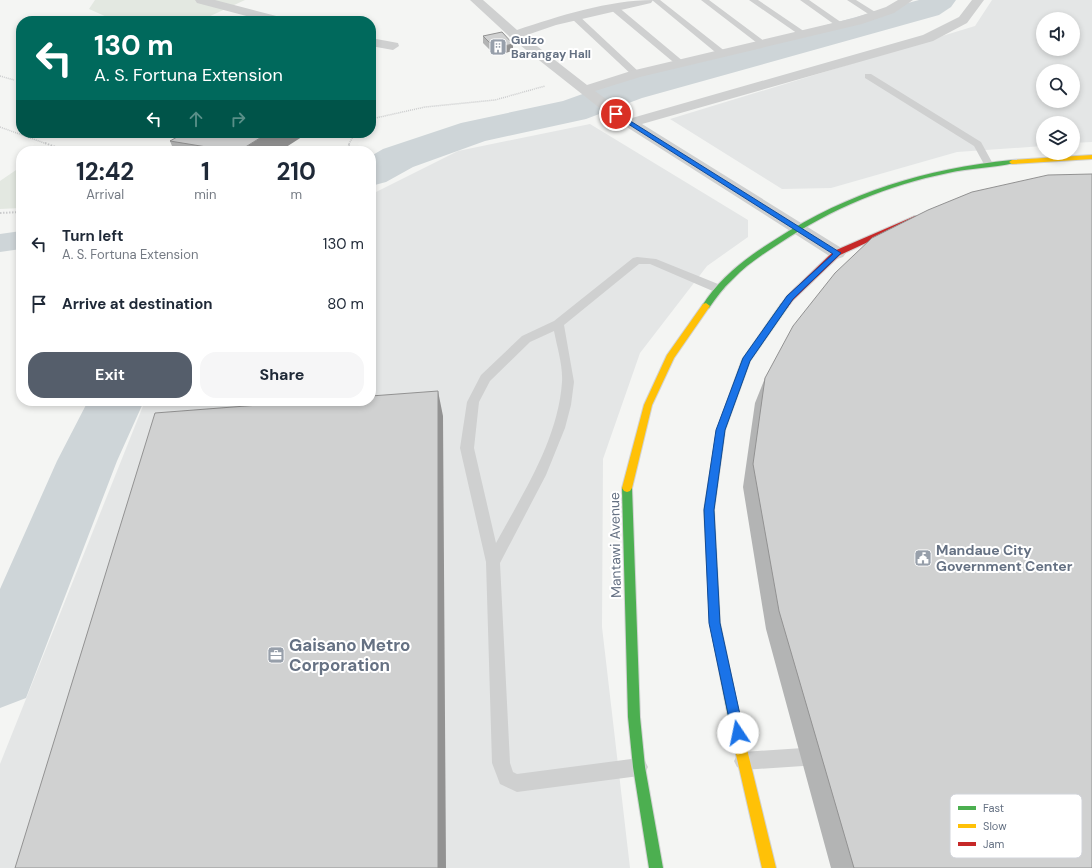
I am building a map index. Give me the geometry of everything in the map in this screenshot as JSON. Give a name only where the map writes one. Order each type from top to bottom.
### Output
[{"type":"street","points":[[201,0],[261,16]]},
{"type":"street","points":[[476,0],[515,35],[571,77],[587,93],[616,114],[838,253]]},
{"type":"street","points":[[515,35],[574,16],[647,0]]},
{"type":"street","points":[[631,123],[678,108],[928,38],[964,20],[978,0]]},
{"type":"street","points":[[587,93],[636,74],[764,44],[876,15],[890,10],[905,1]]},
{"type":"street","points":[[376,43],[393,46]]},
{"type":"street","name":"Mantawi Avenue","points":[[656,868],[639,767],[634,717],[626,492],[648,405],[670,357],[679,342],[725,282],[754,257],[796,227],[864,195],[920,176],[988,164],[1092,158]]},
{"type":"street","points":[[769,868],[714,623],[709,510],[721,430],[746,360],[790,298],[838,253],[905,222],[926,215]]},
{"type":"lane","points":[[656,0],[723,54]]},
{"type":"lane","points":[[705,0],[764,44]]},
{"type":"lane","points":[[753,0],[804,34]]},
{"type":"lane","points":[[804,0],[841,25]]},
{"type":"lane","points":[[851,0],[876,15]]},
{"type":"lane","points":[[614,8],[681,64]]},
{"type":"lane","points":[[574,16],[636,74]]},
{"type":"lane","points":[[868,76],[978,144],[988,164]]},
{"type":"lane","points":[[639,767],[562,776],[533,782],[517,783],[506,778],[501,762],[493,562],[467,448],[473,402],[486,378],[526,339],[558,324],[637,260],[652,261],[719,289]]},
{"type":"lane","points":[[493,562],[543,467],[559,426],[568,381],[558,324]]},
{"type":"lane","points":[[744,761],[832,755]]},
{"type":"path","points":[[0,76],[14,80]]},
{"type":"path","points":[[376,118],[415,108],[495,100],[571,77]]},
{"type":"path","points":[[0,128],[16,134]]},
{"type":"path","points":[[29,138],[52,146]]},
{"type":"path","points":[[0,213],[16,212]]},
{"type":"shaded area","points":[[95,0],[245,0],[210,16],[105,16],[89,9]]},
{"type":"shaded area","points":[[992,0],[1092,0],[1092,142],[1080,143],[1080,116],[1036,116],[1036,146],[957,152],[831,188],[782,189],[670,119],[975,26]]},
{"type":"shaded area","points":[[590,124],[748,220],[748,237],[707,266],[640,353],[603,459],[602,627],[630,868],[0,868],[0,764],[143,406],[376,406],[376,192],[458,151]]},
{"type":"shaded area","points":[[16,170],[16,208],[0,209],[0,181]]},
{"type":"building","points":[[502,32],[513,44],[495,48],[483,36]]},
{"type":"building","points":[[175,138],[260,138],[247,146],[200,146],[170,141]]},
{"type":"building","name":"Mandaue City Government Center","points":[[1092,174],[1092,868],[854,868],[779,611],[753,464],[765,378],[793,326],[835,273],[872,238],[928,210],[972,192],[1048,175]]},
{"type":"building","points":[[438,391],[438,868],[15,868],[155,413],[246,406],[376,406],[376,396]]},
{"type":"waterway","points":[[376,170],[398,158],[475,131],[573,111],[629,90],[928,8],[940,0]]},
{"type":"waterway","points":[[0,243],[16,241]]},
{"type":"waterway","points":[[0,672],[87,461],[114,406]]},
{"type":"traffic: fast","points":[[706,306],[725,282],[746,263],[797,228],[855,199],[916,178],[980,165],[1012,162]]},
{"type":"traffic: fast","points":[[738,737],[715,623],[709,510],[721,430],[746,360],[784,306]]},
{"type":"traffic: fast","points":[[627,488],[634,717],[639,767],[656,868]]},
{"type":"traffic: slow","points":[[1012,162],[1092,157]]},
{"type":"traffic: slow","points":[[627,488],[648,405],[670,357],[706,306]]},
{"type":"traffic: slow","points":[[738,737],[769,868]]},
{"type":"traffic: jam","points":[[784,306],[790,298],[837,253],[917,218]]},
{"type":"place","name":"Guizo Barangay Hall","points":[[498,47]]},
{"type":"place","name":"Mandaue City Government Center","points":[[923,558]]},
{"type":"place","name":"Gaisano Metro Corporation","points":[[276,655]]},
{"type":"route","points":[[616,114],[838,253],[790,298],[746,360],[721,430],[709,510],[714,623],[738,733]]}]
